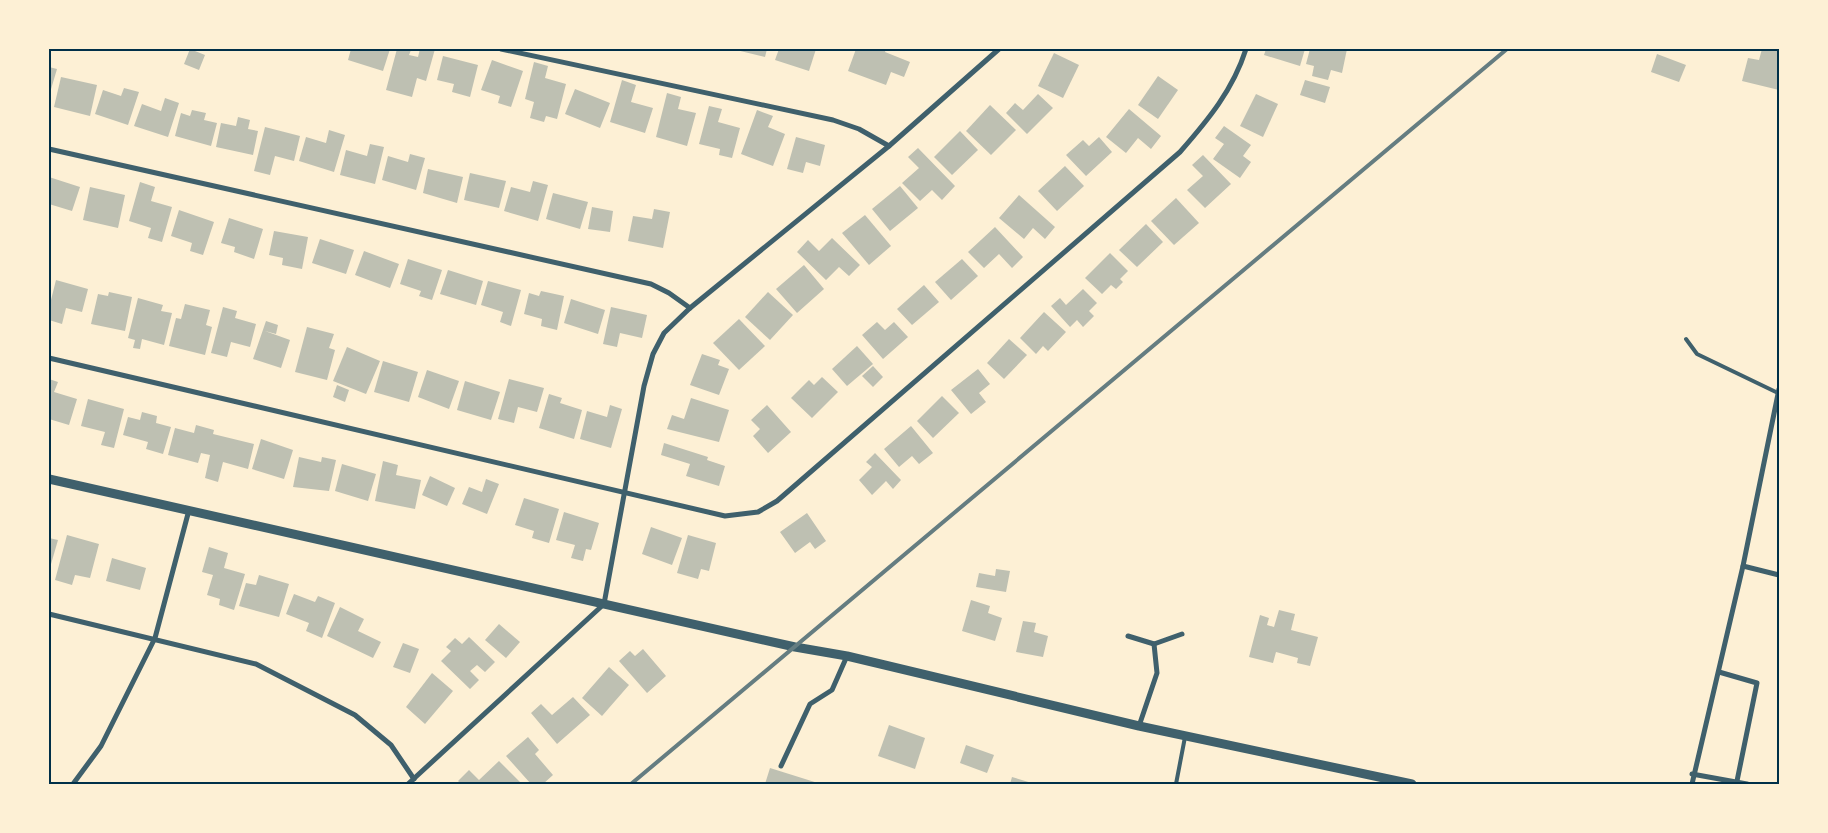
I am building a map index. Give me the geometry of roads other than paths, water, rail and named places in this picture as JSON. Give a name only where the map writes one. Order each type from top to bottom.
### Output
[{"type":"street","points":[[501,49],[586,69],[833,120],[859,129],[889,146]]},
{"type":"street","points":[[408,784],[604,604],[623,492],[644,386],[653,354],[664,333],[690,308],[889,146],[999,49]]},
{"type":"street","points":[[49,358],[725,516],[758,512],[778,500],[1180,152],[1226,94],[1241,65],[1246,49]]},
{"type":"street","points":[[49,148],[651,284],[669,293],[690,308]]},
{"type":"street","points":[[1692,784],[1692,774],[1719,672],[1743,566],[1779,391]]},
{"type":"street","points":[[49,479],[795,647],[847,656],[1140,726],[1412,784]]},
{"type":"street","points":[[73,784],[101,746],[155,638],[189,510]]},
{"type":"street","points":[[1743,566],[1779,575]]},
{"type":"street","points":[[49,614],[155,638],[256,664],[355,715],[391,746],[414,779]]},
{"type":"street","points":[[1128,636],[1154,644],[1182,634]]},
{"type":"street","points":[[1140,726],[1157,672],[1154,644]]},
{"type":"street","points":[[781,766],[810,704],[832,690],[847,656]]},
{"type":"street","points":[[1719,672],[1757,683],[1737,781]]},
{"type":"street","points":[[1692,774],[1747,784]]},
{"type":"lane","points":[[1686,339],[1697,354],[1779,391]]},
{"type":"lane","points":[[1176,784],[1185,736]]},
{"type":"railway","points":[[631,784],[1507,49]]}]
